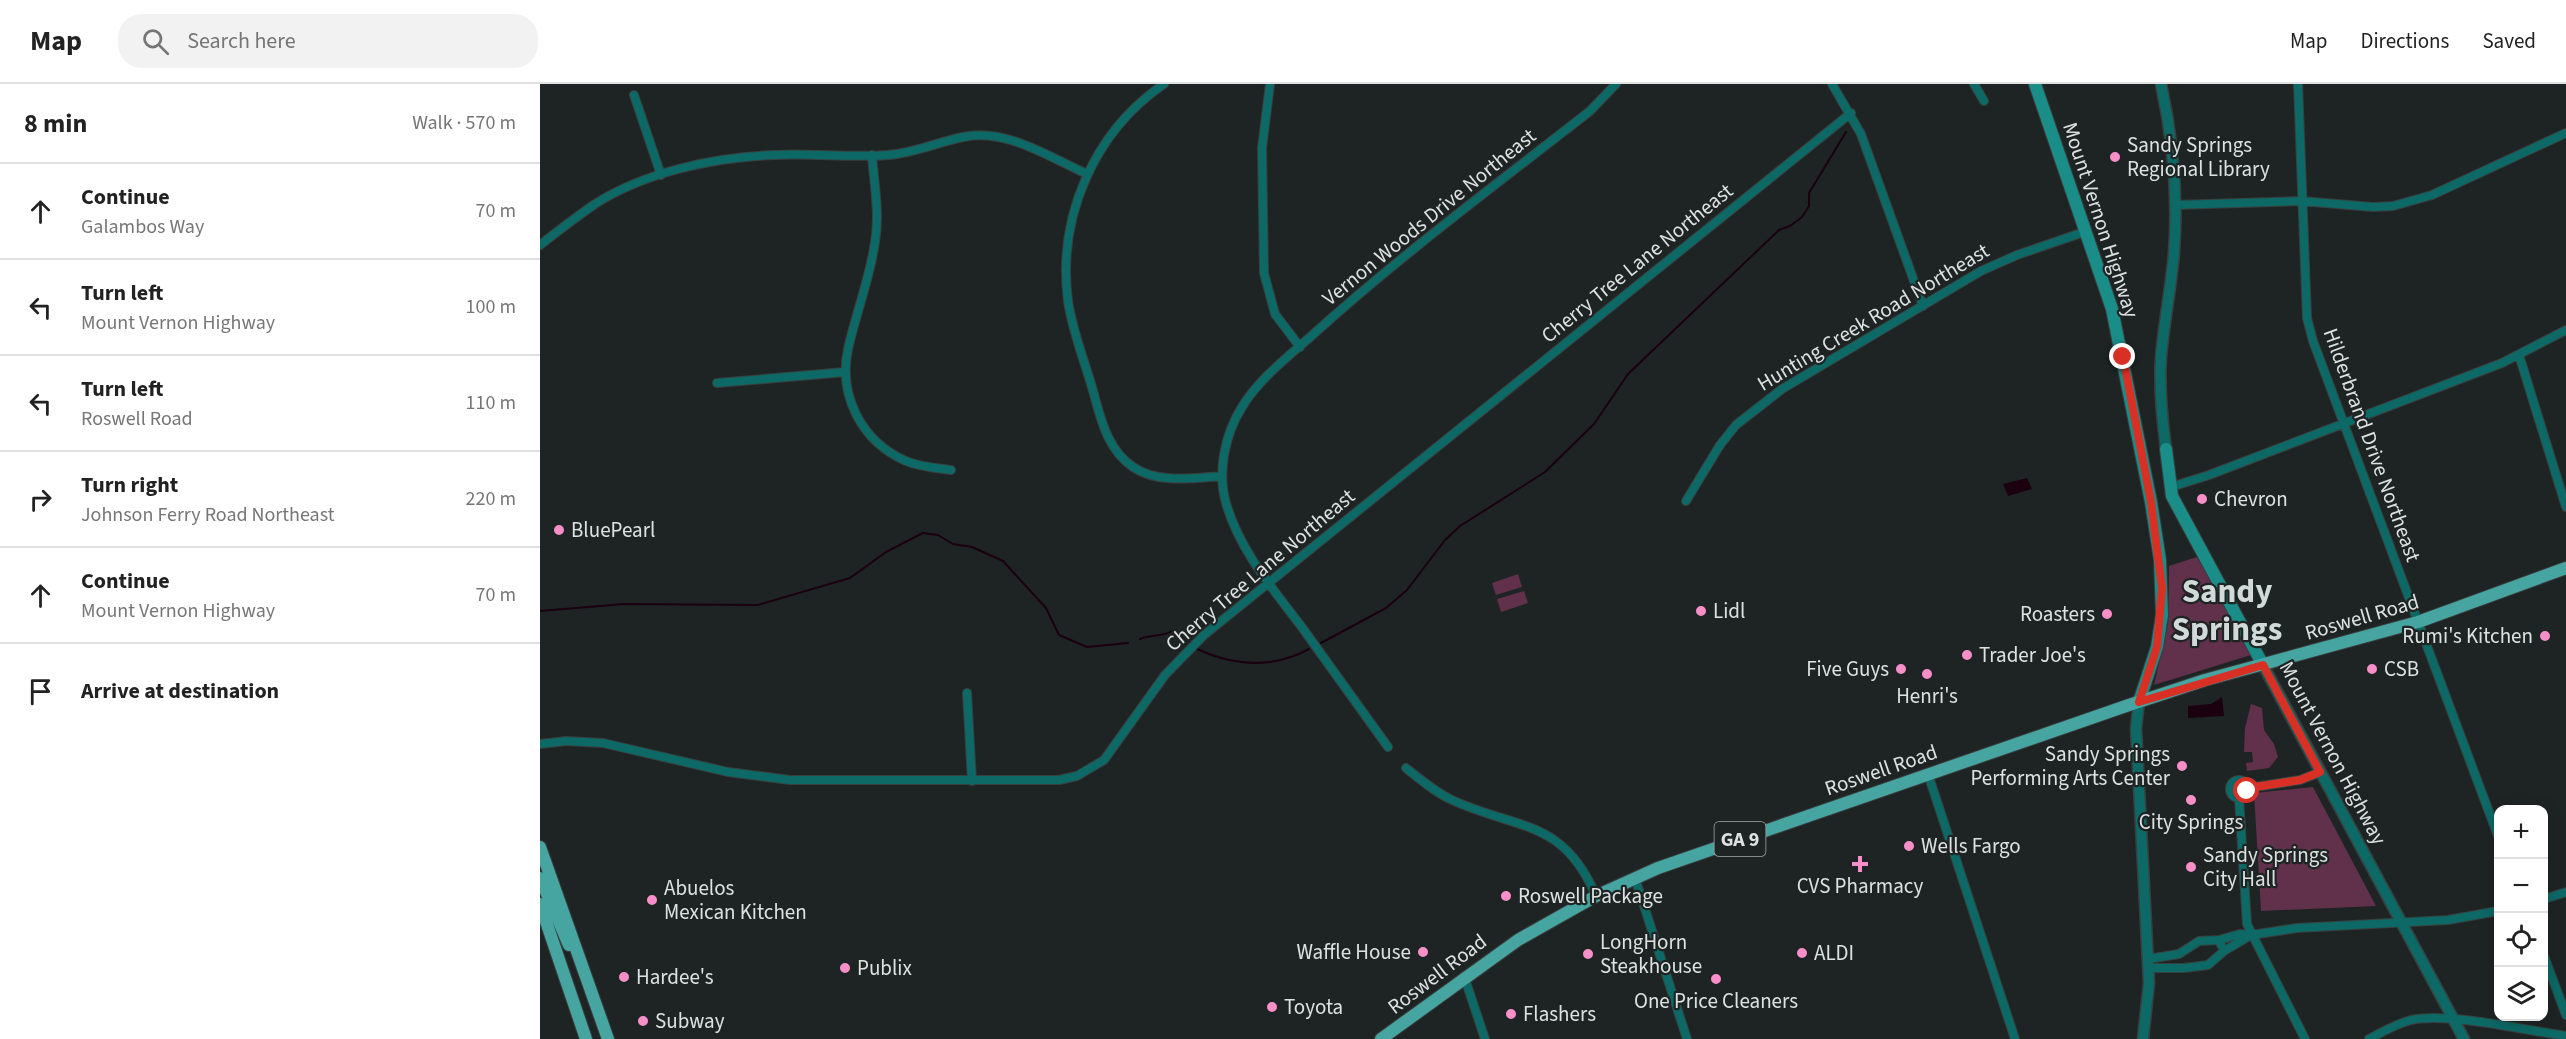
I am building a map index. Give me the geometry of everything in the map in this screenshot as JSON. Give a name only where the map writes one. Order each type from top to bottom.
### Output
[{"type":"main road","name":"Mount Vernon Highway","points":[[2035,84],[2112,309],[2160,560],[2162,588],[2157,647],[2139,702]]},
{"type":"main road","name":"Mount Vernon Highway","points":[[2166,449],[2172,496],[2185,524],[2222,585],[2263,665]]},
{"type":"main road","name":"Roswell Road","points":[[1381,1039],[1464,976],[1518,940],[1596,896],[1635,878],[2139,702],[2418,622],[2566,568]]},
{"type":"main road","points":[[540,847],[608,1039]]},
{"type":"main road","points":[[540,878],[562,933],[579,956]]},
{"type":"main road","points":[[540,904],[584,1037]]},
{"type":"street","points":[[1164,84],[1135,108],[1115,129],[1087,174],[1070,228],[1066,285],[1073,326],[1107,436],[1123,460],[1148,474],[1169,478],[1221,476]]},
{"type":"street","points":[[1270,84],[1262,148],[1264,273],[1275,314],[1300,347]]},
{"type":"street","name":"Vernon Woods Drive Northeast","points":[[1388,747],[1269,583],[1234,527],[1225,501],[1221,476],[1228,439],[1241,408],[1257,386],[1380,274],[1590,111],[1616,84]]},
{"type":"street","points":[[1832,84],[1851,113],[1861,134],[1923,306]]},
{"type":"street","points":[[1974,84],[1984,101]]},
{"type":"street","points":[[2161,84],[2172,156],[2175,205],[2174,250],[2161,357],[2166,449]]},
{"type":"street","name":"Hilderbrand Drive Northeast","points":[[2298,84],[2307,318],[2343,423],[2494,823]]},
{"type":"street","points":[[634,95],[661,175]]},
{"type":"street","name":"Cherry Tree Lane Northeast","points":[[540,744],[566,741],[603,743],[772,779],[1059,780],[1077,776],[1094,768],[1112,751],[1183,654],[1851,113]]},
{"type":"street","points":[[2175,205],[2301,201],[2373,207],[2412,202],[2566,133]]},
{"type":"street","points":[[540,244],[596,203],[661,175],[752,156],[902,153],[962,137],[990,135],[1017,142],[1087,174]]},
{"type":"street","points":[[872,155],[876,240],[848,350],[845,372],[853,410],[863,427],[876,442],[908,462],[951,470]]},
{"type":"street","name":"Hunting Creek Road Northeast","points":[[1686,501],[1720,445],[1756,407],[1782,388],[1999,262],[2086,231]]},
{"type":"street","points":[[2171,487],[2519,355],[2566,330]]},
{"type":"street","points":[[2519,355],[2566,507]]},
{"type":"street","points":[[717,383],[845,372]]},
{"type":"street","name":"Mount Vernon Highway","points":[[2263,665],[2464,1039]]},
{"type":"street","points":[[967,693],[972,781]]},
{"type":"street","points":[[2139,702],[2136,728],[2149,993],[2143,1039]]},
{"type":"street","points":[[1406,768],[1427,786],[1451,800],[1526,824],[1551,836],[1580,866],[1596,896]]},
{"type":"street","points":[[2239,798],[2232,794],[2232,784],[2240,781],[2248,788],[2300,780],[2320,772]]},
{"type":"street","points":[[1928,774],[2016,1039]]},
{"type":"street","points":[[2239,798],[2244,796],[2248,788]]},
{"type":"street","points":[[2239,798],[2243,893],[2251,935],[2305,1039]]},
{"type":"street","points":[[1635,878],[1687,1039]]},
{"type":"street","points":[[2548,898],[2566,892]]},
{"type":"street","points":[[2148,963],[2179,954],[2199,940],[2219,940],[2240,934],[2251,935],[2297,928],[2448,920],[2494,912]]},
{"type":"street","points":[[2148,963],[2184,968],[2208,965],[2224,951],[2251,935]]},
{"type":"street","points":[[2219,940],[2224,951]]},
{"type":"street","points":[[2179,954],[2184,968]]},
{"type":"street","points":[[2548,967],[2566,1016]]},
{"type":"street","points":[[1464,976],[1485,1039]]},
{"type":"street","points":[[2369,1039],[2411,1020],[2453,1019],[2566,1036]]},
{"type":"shaded area","points":[[2027,478],[2032,489],[2008,496],[2003,484]]},
{"type":"shaded area","points":[[2197,557],[2251,655],[2154,685],[2168,624],[2169,566]]},
{"type":"shaded area","points":[[1518,574],[1522,587],[1496,595],[1492,583]]},
{"type":"shaded area","points":[[1524,591],[1528,603],[1501,612],[1497,599]]},
{"type":"shaded area","points":[[2222,697],[2224,716],[2188,718],[2188,706],[2211,704]]},
{"type":"shaded area","points":[[2251,704],[2262,708],[2264,730],[2274,744],[2278,757],[2269,768],[2247,771],[2246,763],[2253,762],[2252,752],[2244,752],[2245,728]]},
{"type":"shaded area","points":[[2313,787],[2376,906],[2261,911],[2254,793]]},
{"type":"waterway","points":[[1321,643],[1386,608],[1407,590],[1445,540],[1460,526],[1545,472],[1594,424],[1628,374],[1779,230],[1790,226],[1802,217],[1809,206],[1809,193],[1846,132]]},
{"type":"waterway","points":[[540,611],[624,604],[758,605],[850,578],[886,552],[923,533],[938,535],[953,544],[972,547],[1003,561],[1046,608],[1059,635],[1087,647],[1128,643]]},
{"type":"waterway","points":[[1140,639],[1172,631],[1188,641]]},
{"type":"waterway","points":[[1195,648],[1224,659],[1252,663],[1281,660],[1309,649]]},
{"type":"place","name":"Sandy Springs Regional Library","points":[[2115,157]]},
{"type":"place","name":"Chevron","points":[[2202,499]]},
{"type":"place","name":"BluePearl","points":[[559,530]]},
{"type":"place","name":"Lidl","points":[[1701,611]]},
{"type":"place","name":"Roasters","points":[[2107,614]]},
{"type":"place","name":"Rumi's Kitchen","points":[[2545,636]]},
{"type":"place","name":"Trader Joe's","points":[[1967,655]]},
{"type":"place","name":"Five Guys","points":[[1901,669]]},
{"type":"place","name":"CSB","points":[[2372,669]]},
{"type":"place","name":"Henri's","points":[[1927,674]]},
{"type":"place","name":"Sandy Springs Performing Arts Center","points":[[2182,766]]},
{"type":"place","name":"City Springs","points":[[2191,800]]},
{"type":"place","name":"Wells Fargo","points":[[1909,846]]},
{"type":"place","name":"CVS Pharmacy","points":[[1860,864]]},
{"type":"place","name":"Sandy Springs City Hall","points":[[2191,867]]},
{"type":"place","name":"Roswell Package","points":[[1506,896]]},
{"type":"place","name":"Abuelos Mexican Kitchen","points":[[652,900]]},
{"type":"place","name":"Waffle House","points":[[1423,952]]},
{"type":"place","name":"ALDI","points":[[1802,953]]},
{"type":"place","name":"LongHorn Steakhouse","points":[[1588,954]]},
{"type":"place","name":"Publix","points":[[845,968]]},
{"type":"place","name":"Hardee's","points":[[624,977]]},
{"type":"place","name":"One Price Cleaners","points":[[1716,979]]},
{"type":"place","name":"Toyota","points":[[1272,1007]]},
{"type":"place","name":"Flashers","points":[[1511,1014]]},
{"type":"place","name":"Subway","points":[[643,1021]]},
{"type":"district","name":"Sandy Springs","points":[[2227,609]]},
{"type":"route","points":[[2123,357],[2130,402],[2145,466],[2160,560],[2162,588],[2162,615],[2157,647],[2139,702],[2205,680],[2263,665],[2320,772],[2289,783],[2248,788],[2247,791]]}]
